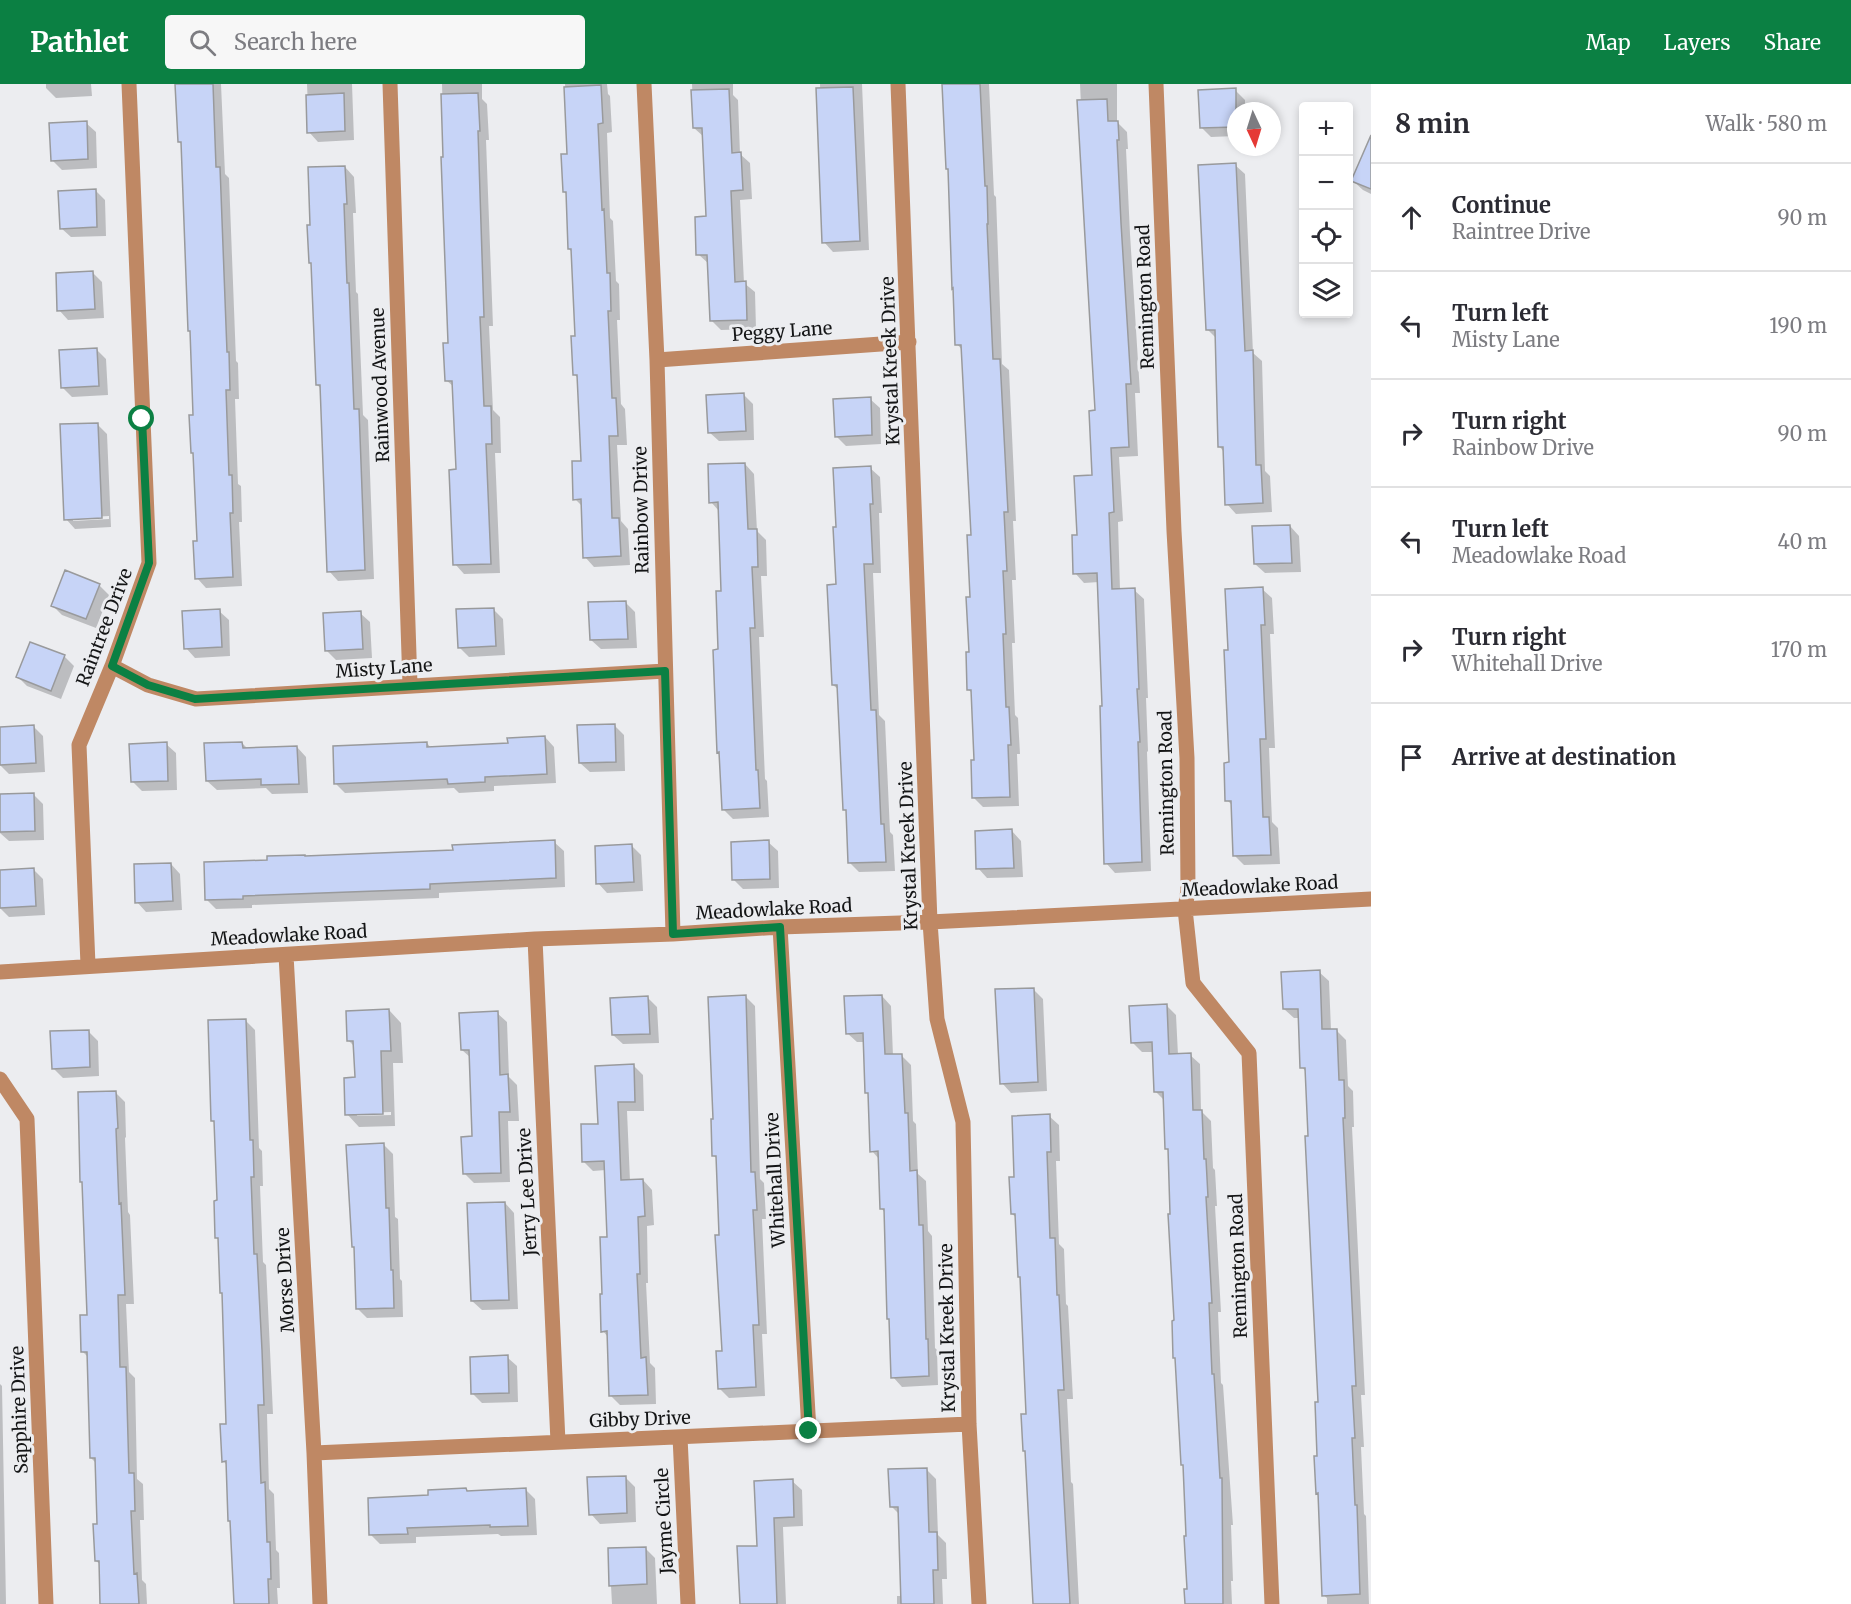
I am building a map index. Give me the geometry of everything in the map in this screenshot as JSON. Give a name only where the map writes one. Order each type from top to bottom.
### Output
[{"type":"street","name":"Raintree Drive","points":[[88,966],[79,745],[112,666],[149,563],[129,84]]},
{"type":"street","name":"Rainwood Avenue","points":[[390,84],[410,685]]},
{"type":"street","name":"Rainbow Drive","points":[[644,84],[657,360],[673,934]]},
{"type":"street","name":"Krystal Kreek Drive","points":[[898,84],[930,922],[937,1019],[963,1122],[969,1424],[979,1604]]},
{"type":"street","name":"Remington Road","points":[[1156,84],[1174,531],[1187,758],[1188,890],[1185,909],[1193,983],[1250,1053],[1272,1604]]},
{"type":"street","name":"Peggy Lane","points":[[657,360],[909,342]]},
{"type":"street","name":"Misty Lane","points":[[112,666],[148,685],[195,699],[665,671]]},
{"type":"street","name":"Meadowlake Road","points":[[0,972],[535,939],[930,922],[1371,899]]},
{"type":"street","name":"Whitehall Drive","points":[[780,927],[809,1431]]},
{"type":"street","name":"Jerry Lee Drive","points":[[535,939],[558,1442]]},
{"type":"street","name":"Morse Drive","points":[[286,955],[314,1453],[320,1604]]},
{"type":"street","name":"Sapphire Drive","points":[[0,1079],[27,1119],[46,1604]]},
{"type":"street","name":"Gibby Drive","points":[[314,1453],[969,1424]]},
{"type":"street","name":"Jayme Circle","points":[[680,1437],[688,1604]]},
{"type":"building","points":[[175,84],[213,84],[216,167],[220,167],[227,352],[229,352],[230,390],[226,390],[229,475],[232,475],[233,513],[230,513],[233,577],[195,579],[193,541],[197,541],[189,415],[193,415],[190,331],[188,331],[181,142],[178,142]]},
{"type":"building","points":[[942,84],[980,84],[985,186],[987,186],[993,359],[1000,359],[1008,512],[1004,512],[1007,571],[1003,571],[1006,634],[1003,634],[1006,707],[1009,707],[1011,745],[1008,745],[1010,797],[972,798],[971,760],[974,760],[971,690],[967,690],[966,652],[969,652],[966,597],[970,597],[967,535],[971,535],[961,345],[955,345]]},
{"type":"building","points":[[601,85],[603,123],[598,124],[602,210],[604,209],[607,273],[610,273],[611,311],[608,311],[612,398],[616,398],[618,436],[609,436],[612,518],[619,518],[621,556],[583,558],[581,499],[573,500],[572,461],[581,461],[577,375],[573,375],[571,336],[575,336],[571,249],[568,249],[566,192],[563,192],[561,154],[567,154],[564,87]]},
{"type":"building","points":[[853,87],[860,241],[822,243],[816,88]]},
{"type":"building","points":[[1236,88],[1236,102],[1227,102],[1227,127],[1200,128],[1198,90]]},
{"type":"building","points":[[729,89],[732,153],[741,152],[743,190],[731,191],[735,282],[746,281],[747,320],[710,321],[707,255],[696,255],[695,217],[706,216],[702,128],[693,128],[691,90]]},
{"type":"building","points":[[344,93],[345,131],[307,133],[306,95]]},
{"type":"building","points":[[478,93],[484,317],[480,317],[484,406],[491,406],[492,444],[486,444],[491,564],[453,565],[449,470],[456,469],[452,381],[445,381],[443,343],[448,343],[441,94]]},
{"type":"building","points":[[1107,99],[1108,121],[1118,121],[1121,223],[1131,384],[1126,384],[1129,447],[1111,448],[1114,512],[1109,513],[1112,589],[1135,588],[1142,862],[1104,864],[1100,706],[1102,706],[1097,573],[1073,574],[1072,535],[1077,535],[1074,476],[1092,475],[1089,411],[1095,410],[1077,100]]},
{"type":"building","points":[[87,121],[88,159],[51,161],[49,123]]},
{"type":"building","points":[[1371,135],[1371,189],[1353,182],[1353,176]]},
{"type":"building","points":[[1236,163],[1245,351],[1253,350],[1256,465],[1261,465],[1263,503],[1225,505],[1223,447],[1218,447],[1215,330],[1206,330],[1198,165]]},
{"type":"building","points":[[345,166],[347,283],[349,283],[354,409],[359,409],[365,570],[327,572],[320,385],[316,385],[311,263],[309,263],[307,225],[310,225],[308,167]]},
{"type":"building","points":[[96,189],[97,227],[60,229],[58,191]]},
{"type":"building","points":[[93,271],[95,309],[57,311],[56,273]]},
{"type":"building","points":[[97,348],[99,386],[61,388],[59,350]]},
{"type":"building","points":[[744,393],[746,431],[708,433],[706,395]]},
{"type":"building","points":[[871,397],[872,435],[835,437],[833,399]]},
{"type":"building","points":[[98,423],[102,518],[64,520],[60,424]]},
{"type":"building","points":[[745,463],[748,529],[757,529],[758,567],[752,567],[755,628],[750,628],[756,770],[758,770],[760,808],[722,810],[713,650],[718,649],[716,591],[721,591],[718,502],[709,503],[708,464]]},
{"type":"building","points":[[871,466],[873,564],[864,564],[871,710],[876,710],[881,824],[884,824],[886,862],[848,863],[837,685],[832,685],[827,585],[836,584],[833,468]]},
{"type":"building","points":[[1290,525],[1292,563],[1254,564],[1252,526]]},
{"type":"building","points":[[65,570],[100,584],[86,619],[51,606]]},
{"type":"building","points":[[1263,587],[1265,625],[1261,625],[1266,739],[1260,739],[1263,817],[1269,817],[1271,855],[1233,856],[1231,801],[1225,801],[1224,763],[1229,762],[1224,650],[1228,650],[1225,589]]},
{"type":"building","points":[[626,601],[628,639],[590,640],[588,602]]},
{"type":"building","points":[[494,608],[496,646],[458,648],[456,609]]},
{"type":"building","points":[[220,609],[222,647],[184,649],[182,611]]},
{"type":"building","points":[[361,611],[363,649],[325,651],[323,613]]},
{"type":"building","points":[[30,642],[65,655],[51,691],[16,677]]},
{"type":"building","points":[[615,724],[616,762],[579,763],[577,725]]},
{"type":"building","points":[[34,725],[36,763],[0,765],[0,727]]},
{"type":"building","points":[[545,736],[547,774],[485,777],[485,782],[448,784],[447,779],[334,784],[333,746],[427,742],[427,747],[508,743],[507,738]]},
{"type":"building","points":[[167,742],[168,781],[131,782],[129,744]]},
{"type":"building","points":[[242,742],[243,748],[297,746],[299,784],[261,785],[261,779],[206,781],[204,743]]},
{"type":"building","points":[[34,793],[35,831],[0,832],[0,794]]},
{"type":"building","points":[[1012,829],[1014,868],[976,869],[975,831]]},
{"type":"building","points":[[555,840],[556,878],[430,884],[430,889],[243,896],[243,899],[205,900],[204,862],[267,860],[267,856],[453,850],[452,845]]},
{"type":"building","points":[[769,840],[770,879],[732,880],[731,842]]},
{"type":"building","points":[[632,844],[634,882],[596,884],[595,846]]},
{"type":"building","points":[[171,863],[173,901],[135,903],[134,864]]},
{"type":"building","points":[[34,868],[36,906],[0,908],[0,870]]},
{"type":"building","points":[[1320,970],[1322,1029],[1337,1029],[1339,1080],[1344,1080],[1345,1118],[1343,1118],[1356,1386],[1352,1386],[1355,1438],[1352,1438],[1360,1594],[1322,1596],[1318,1493],[1316,1494],[1314,1456],[1317,1456],[1315,1402],[1318,1402],[1305,1136],[1308,1136],[1305,1068],[1300,1068],[1298,1009],[1283,1009],[1281,972]]},
{"type":"building","points":[[1034,988],[1038,1082],[1000,1084],[995,989]]},
{"type":"building","points":[[746,995],[751,1172],[755,1172],[757,1210],[753,1210],[759,1325],[753,1325],[756,1387],[718,1389],[716,1351],[722,1351],[715,1235],[719,1235],[716,1156],[712,1156],[711,1119],[713,1119],[708,997]]},
{"type":"building","points":[[882,995],[885,1054],[902,1054],[905,1113],[908,1113],[910,1171],[917,1170],[919,1225],[923,1225],[929,1376],[891,1378],[884,1209],[880,1209],[878,1151],[870,1152],[863,1033],[846,1034],[844,996]]},
{"type":"building","points":[[648,996],[650,1034],[612,1035],[610,998]]},
{"type":"building","points":[[1167,1004],[1169,1054],[1191,1053],[1193,1110],[1202,1110],[1208,1197],[1206,1197],[1212,1303],[1209,1303],[1212,1374],[1214,1374],[1220,1478],[1222,1478],[1223,1604],[1185,1604],[1184,1589],[1187,1589],[1183,1465],[1181,1465],[1175,1358],[1173,1358],[1172,1321],[1174,1320],[1168,1214],[1170,1214],[1168,1149],[1165,1149],[1163,1092],[1154,1092],[1152,1042],[1131,1043],[1129,1006]]},
{"type":"building","points":[[389,1009],[391,1051],[381,1051],[383,1114],[345,1115],[344,1078],[355,1077],[353,1041],[347,1041],[346,1011]]},
{"type":"building","points":[[498,1011],[500,1075],[508,1074],[510,1112],[499,1112],[501,1173],[463,1174],[461,1137],[472,1136],[469,1050],[461,1050],[459,1013]]},
{"type":"building","points":[[246,1019],[250,1140],[253,1140],[254,1177],[251,1177],[254,1254],[257,1254],[264,1405],[258,1405],[261,1483],[265,1482],[267,1542],[270,1542],[269,1604],[234,1604],[226,1461],[222,1462],[220,1424],[226,1424],[222,1293],[220,1293],[218,1238],[215,1238],[214,1201],[217,1200],[214,1121],[211,1121],[208,1020]]},
{"type":"building","points":[[89,1030],[90,1067],[52,1069],[50,1031]]},
{"type":"building","points":[[634,1064],[635,1102],[618,1102],[621,1180],[643,1179],[645,1216],[638,1217],[640,1274],[637,1274],[641,1358],[646,1357],[648,1395],[609,1396],[607,1331],[601,1332],[600,1294],[602,1294],[600,1237],[607,1237],[604,1161],[582,1162],[581,1124],[598,1124],[595,1066]]},
{"type":"building","points":[[116,1091],[119,1204],[121,1203],[125,1295],[118,1295],[120,1367],[126,1367],[129,1473],[134,1473],[135,1511],[131,1511],[134,1574],[137,1573],[139,1604],[100,1604],[99,1561],[95,1561],[93,1524],[97,1524],[95,1458],[90,1458],[87,1352],[81,1352],[80,1315],[87,1315],[78,1092]]},
{"type":"building","points":[[1050,1114],[1051,1152],[1047,1152],[1050,1238],[1055,1238],[1057,1295],[1059,1295],[1064,1390],[1058,1390],[1070,1604],[1033,1604],[1021,1414],[1026,1414],[1020,1277],[1018,1277],[1015,1214],[1011,1214],[1009,1177],[1014,1177],[1012,1116]]},
{"type":"building","points":[[384,1143],[386,1208],[389,1208],[394,1308],[356,1309],[346,1145]]},
{"type":"building","points":[[505,1202],[509,1300],[471,1301],[467,1203]]},
{"type":"building","points":[[508,1355],[509,1393],[471,1394],[470,1357]]},
{"type":"building","points":[[927,1468],[929,1532],[937,1532],[938,1570],[933,1570],[934,1604],[901,1604],[898,1507],[890,1507],[888,1469]]},
{"type":"building","points":[[626,1476],[627,1513],[589,1515],[587,1477]]},
{"type":"building","points":[[793,1479],[794,1517],[774,1518],[777,1604],[740,1604],[737,1546],[757,1546],[754,1481]]},
{"type":"building","points":[[466,1488],[467,1491],[526,1488],[528,1526],[407,1528],[408,1534],[369,1535],[368,1498],[428,1495],[428,1490]]},
{"type":"building","points":[[646,1547],[647,1584],[609,1586],[608,1548]]},
{"type":"route","points":[[142,419],[149,563],[112,666],[148,685],[195,699],[665,671],[673,934],[780,927],[809,1431]]}]
